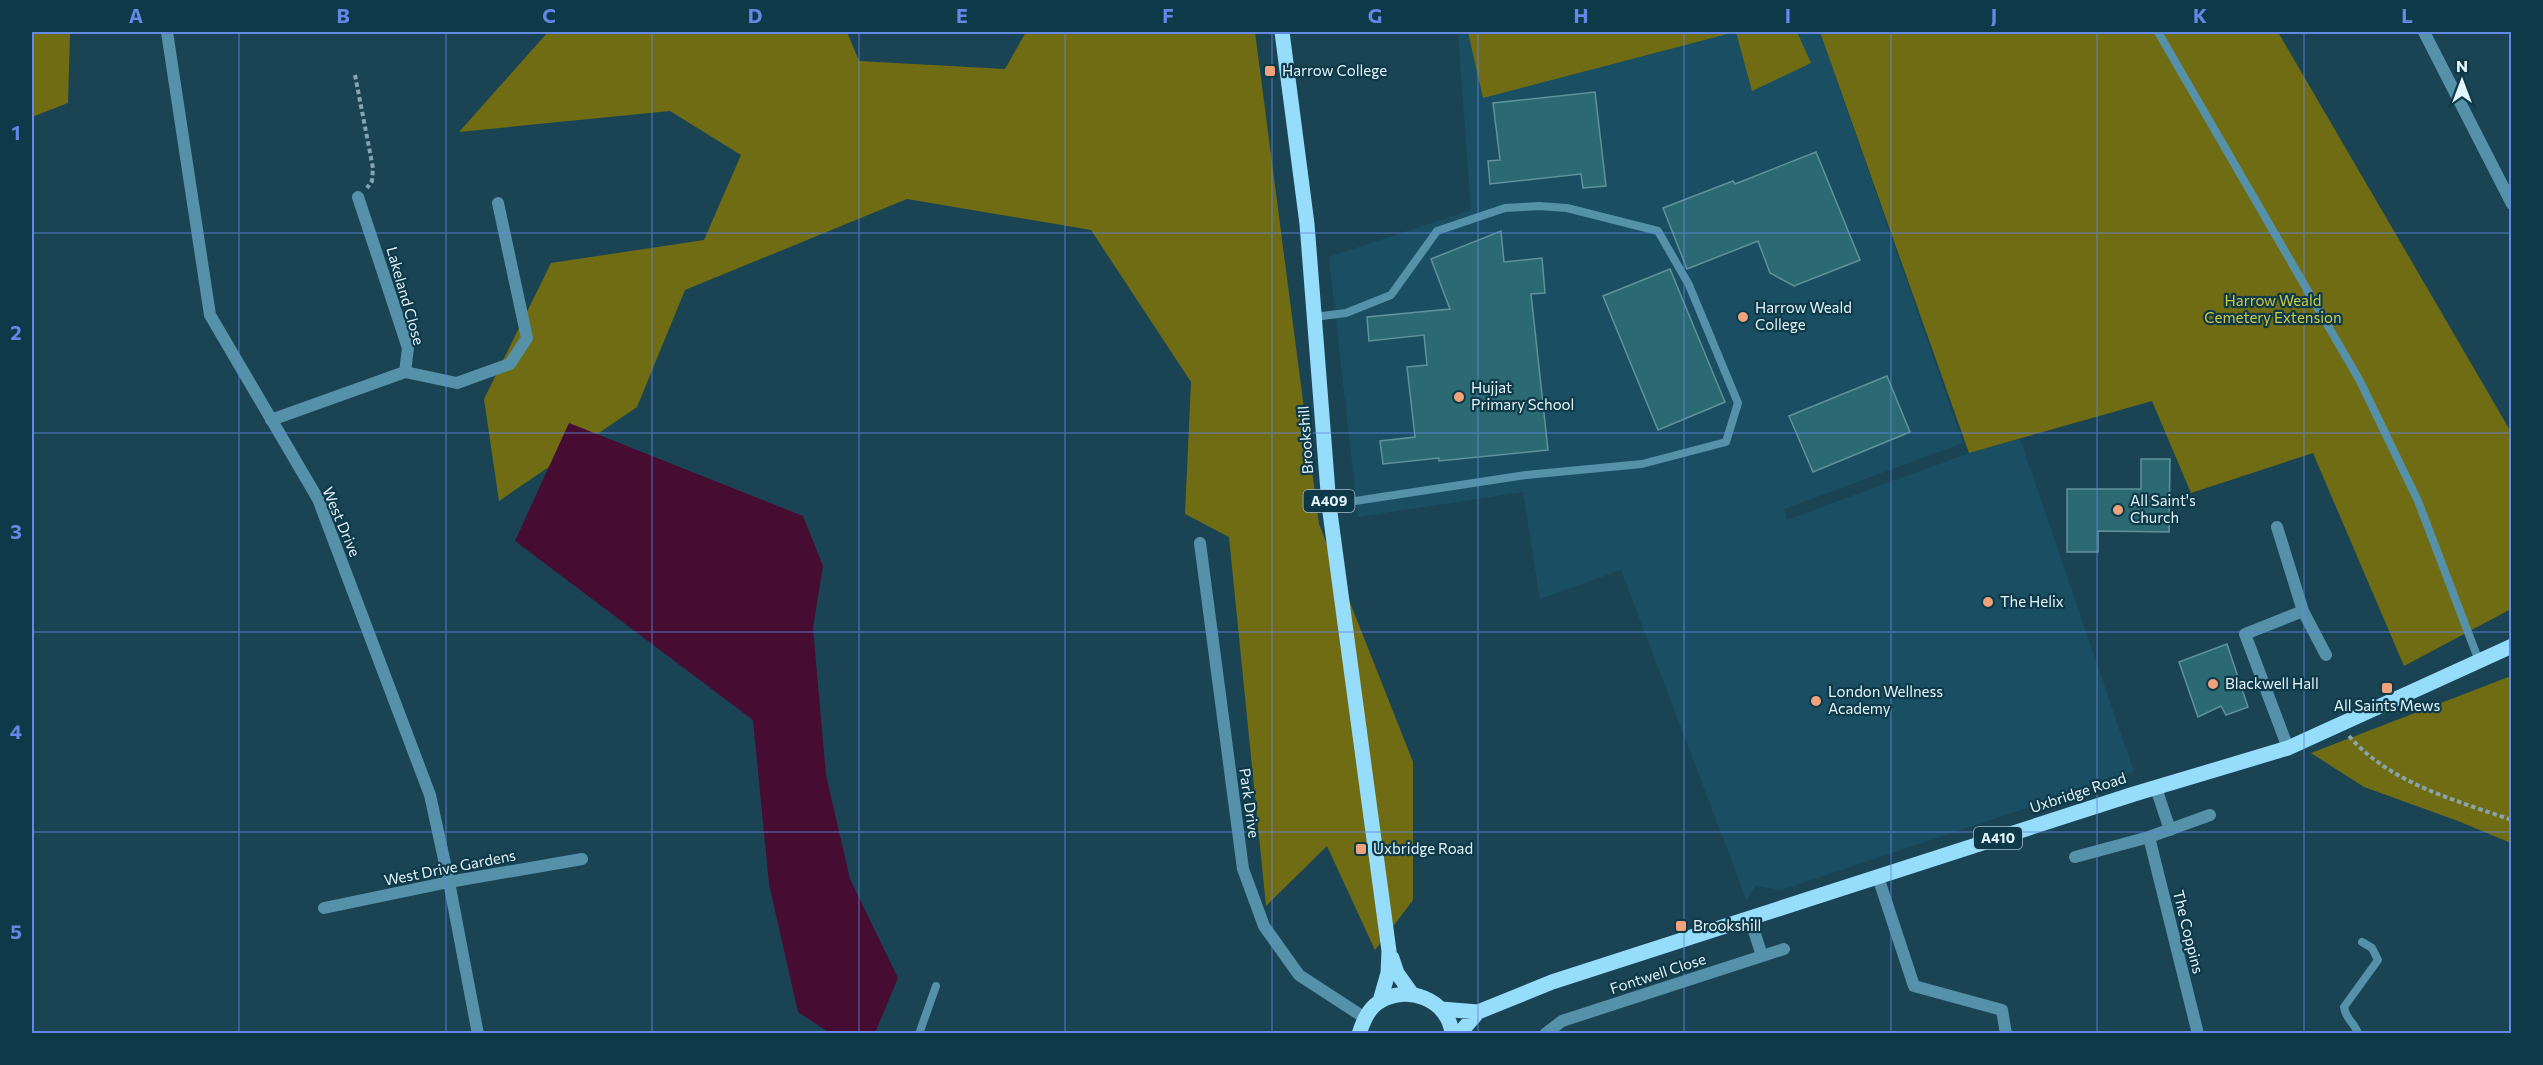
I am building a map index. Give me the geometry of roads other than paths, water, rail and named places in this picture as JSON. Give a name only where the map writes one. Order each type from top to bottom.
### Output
[{"type":"main road","name":"Brookshill","points":[[1282,32],[1307,224],[1329,504],[1389,951],[1388,973],[1380,1001]]},
{"type":"main road","name":"Uxbridge Road","points":[[1459,1034],[1478,1012],[1552,981],[2288,748],[2511,646]]},
{"type":"main road","name":"Brookshill","points":[[1389,951],[1397,973],[1412,994]]},
{"type":"main road","points":[[1359,1034],[1365,1018],[1380,1001],[1395,995],[1412,994],[1428,999],[1441,1009],[1452,1027],[1452,1034]]},
{"type":"main road","name":"Uxbridge Road","points":[[1441,1009],[1478,1012]]},
{"type":"street","name":"West Drive","points":[[167,32],[210,315],[318,499],[430,795],[478,1034]]},
{"type":"street","points":[[2424,32],[2511,204]]},
{"type":"street","name":"Lakeland Close","points":[[358,196],[408,348],[405,372]]},
{"type":"street","points":[[271,420],[405,372],[457,383],[510,364],[527,338],[498,203]]},
{"type":"street","points":[[2277,527],[2303,611],[2326,655]]},
{"type":"street","name":"Park Drive","points":[[1200,543],[1243,869],[1264,926],[1299,975],[1365,1018]]},
{"type":"street","points":[[2288,748],[2245,634],[2303,611]]},
{"type":"street","points":[[2156,788],[2170,830]]},
{"type":"street","points":[[2075,857],[2150,837],[2210,815]]},
{"type":"street","name":"The Coppins","points":[[2150,837],[2198,1034]]},
{"type":"street","name":"West Drive Gardens","points":[[324,908],[449,882],[582,859]]},
{"type":"street","points":[[1878,877],[1914,986],[2002,1010],[2007,1034]]},
{"type":"street","points":[[1750,918],[1762,956]]},
{"type":"street","name":"Fontwell Close","points":[[1545,1034],[1562,1021],[1784,949]]},
{"type":"lane","points":[[2158,32],[2360,381],[2418,501],[2479,661]]},
{"type":"lane","points":[[1314,317],[1346,313],[1391,295],[1437,231],[1505,208],[1539,206],[1567,208],[1658,231],[1689,285],[1738,403],[1726,442],[1642,464],[1526,475],[1329,504]]},
{"type":"lane","points":[[2358,1034],[2357,1028],[2345,1017],[2344,1007],[2378,960],[2372,948],[2361,942]]},
{"type":"lane","points":[[919,1034],[936,986]]},
{"type":"place","name":"Harrow College","points":[[1270,71]]},
{"type":"place","name":"Harrow Weald College","points":[[1743,317]]},
{"type":"place","name":"Hujjat Primary School","points":[[1459,397]]},
{"type":"place","name":"All Saint's Church","points":[[2118,510]]},
{"type":"place","name":"The Helix","points":[[1988,602]]},
{"type":"place","name":"Blackwell Hall","points":[[2213,684]]},
{"type":"place","name":"All Saints Mews","points":[[2387,688]]},
{"type":"place","name":"London Wellness Academy","points":[[1816,701]]},
{"type":"place","name":"Uxbridge Road","points":[[1361,849]]},
{"type":"place","name":"Brookshill","points":[[1681,926]]},
{"type":"park label","name":"Harrow Weald Cemetery Extension","points":[[2273,310]]}]
